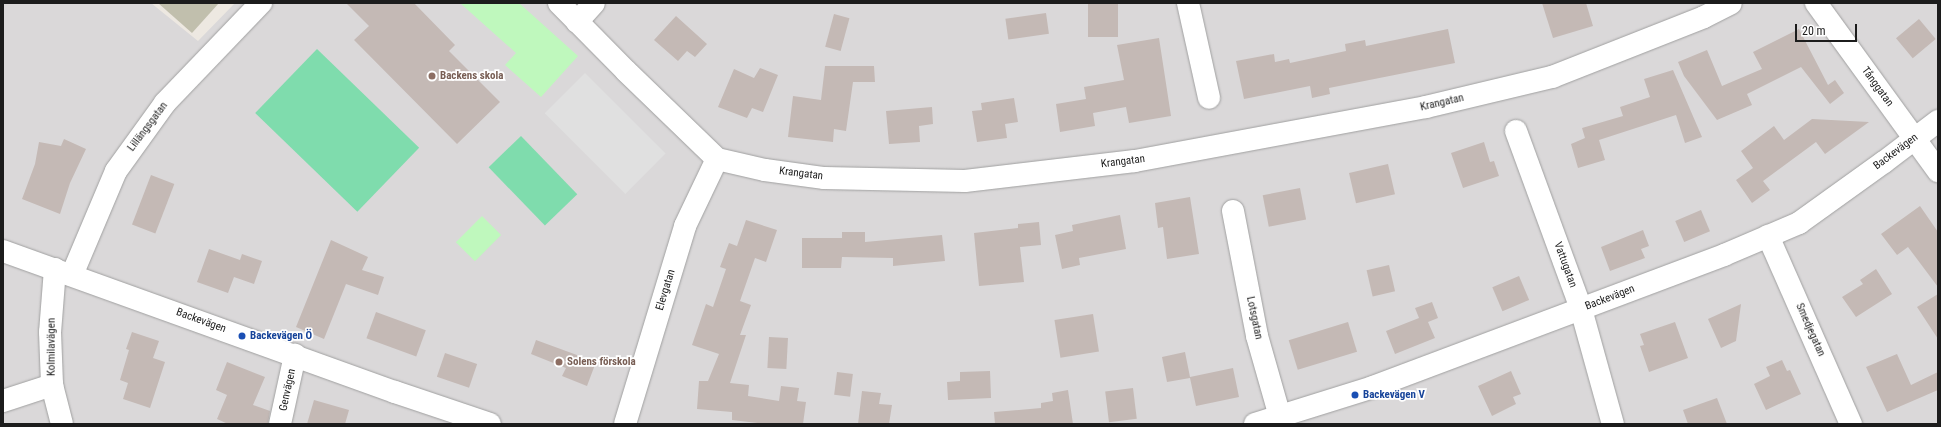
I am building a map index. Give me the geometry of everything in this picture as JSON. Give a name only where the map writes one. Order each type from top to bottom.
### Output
[{"type":"street","name":"Lillängsgatan","points":[[64,272],[116,171],[165,104],[261,3]]},
{"type":"street","points":[[559,3],[717,159]]},
{"type":"street","points":[[577,22],[594,3]]},
{"type":"street","points":[[1188,3],[1209,98]]},
{"type":"street","name":"Krangatan","points":[[717,159],[765,170],[824,178],[965,180],[1135,161],[1426,107],[1552,77],[1704,17],[1732,3]]},
{"type":"street","name":"Tånggatan","points":[[1816,3],[1938,171]]},
{"type":"street","name":"Backevägen","points":[[1254,424],[1281,420],[1373,387],[1724,255],[1799,223],[1938,120]]},
{"type":"street","name":"Vattugatan","points":[[1516,131],[1581,309],[1613,424]]},
{"type":"street","name":"Elevgatan","points":[[625,424],[685,226],[717,159]]},
{"type":"street","name":"Lotsgatan","points":[[1233,211],[1257,336],[1281,420]]},
{"type":"street","name":"Smedjegatan","points":[[1768,236],[1851,424]]},
{"type":"street","name":"Backevägen","points":[[3,251],[490,424]]},
{"type":"street","name":"Kolmilavägen","points":[[62,424],[52,385],[50,332],[64,272]]},
{"type":"street","name":"Genvägen","points":[[280,424],[295,355]]},
{"type":"street","points":[[3,401],[52,385]]},
{"type":"shaded area","points":[[3,3],[151,3],[198,41],[235,3],[1938,3],[1938,424],[3,424]]},
{"type":"shaded area","points":[[158,3],[219,3],[192,33]]},
{"type":"shaded area","points":[[585,73],[666,154],[625,194],[545,113]]},
{"type":"green space","points":[[460,3],[519,3],[578,56],[541,97],[505,65],[516,53]]},
{"type":"green space","points":[[317,49],[419,148],[357,212],[255,113]]},
{"type":"green space","points":[[521,136],[577,194],[545,226],[489,167]]},
{"type":"green space","points":[[482,216],[501,235],[475,261],[456,242]]},
{"type":"building","name":"Backens skola","points":[[346,3],[414,3],[455,45],[449,51],[500,102],[457,144],[354,40],[369,26]]},
{"type":"building","points":[[1088,3],[1118,3],[1118,37],[1088,37]]},
{"type":"building","points":[[1542,3],[1586,3],[1593,26],[1553,38]]},
{"type":"building","points":[[1046,13],[1049,34],[1008,40],[1005,19]]},
{"type":"building","points":[[834,14],[849,18],[841,51],[825,47]]},
{"type":"building","points":[[676,16],[707,44],[695,57],[687,51],[678,61],[654,40]]},
{"type":"building","points":[[1919,19],[1936,39],[1913,58],[1896,38]]},
{"type":"building","points":[[1448,29],[1455,63],[1329,88],[1330,94],[1312,98],[1310,86],[1244,99],[1236,61],[1274,54],[1275,62],[1289,59],[1290,63],[1346,51],[1345,44],[1365,40],[1366,46]]},
{"type":"building","points":[[1799,29],[1828,85],[1835,80],[1844,93],[1830,104],[1801,67],[1747,94],[1752,105],[1717,120],[1684,76],[1678,62],[1707,50],[1722,86],[1762,69],[1753,52]]},
{"type":"building","points":[[1159,38],[1171,116],[1129,123],[1126,107],[1093,113],[1095,126],[1060,132],[1056,104],[1086,99],[1084,87],[1124,80],[1117,45]]},
{"type":"building","points":[[825,66],[874,66],[875,82],[853,82],[846,131],[834,129],[833,142],[788,137],[793,96],[821,100]]},
{"type":"building","points":[[760,68],[778,75],[763,112],[752,108],[747,118],[718,107],[734,69],[754,78]]},
{"type":"building","points":[[1673,70],[1702,137],[1685,143],[1676,115],[1599,140],[1605,160],[1578,168],[1571,144],[1585,138],[1582,128],[1623,116],[1620,107],[1650,97],[1644,79]]},
{"type":"building","points":[[1014,98],[1018,122],[1005,124],[1007,138],[977,142],[972,111],[982,110],[981,103]]},
{"type":"building","points":[[932,107],[933,124],[919,126],[920,142],[889,144],[886,111]]},
{"type":"building","points":[[1812,119],[1869,122],[1825,154],[1816,142],[1763,181],[1770,190],[1752,203],[1736,180],[1753,168],[1741,151],[1774,126],[1784,140]]},
{"type":"building","points":[[64,139],[86,149],[70,183],[60,214],[22,199],[35,164],[39,142],[61,146]]},
{"type":"building","points":[[1484,142],[1490,162],[1494,161],[1499,176],[1463,188],[1451,153]]},
{"type":"building","points":[[1388,164],[1395,194],[1356,203],[1349,173]]},
{"type":"building","points":[[151,175],[174,184],[155,233],[132,224]]},
{"type":"building","points":[[1300,188],[1306,219],[1269,227],[1263,195]]},
{"type":"building","points":[[1190,197],[1199,254],[1167,259],[1163,227],[1158,228],[1155,203]]},
{"type":"building","points":[[1920,206],[1938,232],[1938,287],[1908,247],[1897,255],[1881,234]]},
{"type":"building","points":[[1701,210],[1710,231],[1684,242],[1675,221]]},
{"type":"building","points":[[1120,215],[1126,249],[1079,258],[1080,265],[1062,269],[1055,235],[1073,231],[1072,225]]},
{"type":"building","points":[[746,220],[777,230],[766,262],[755,258],[740,301],[751,305],[740,335],[746,335],[730,383],[749,385],[748,396],[779,401],[781,386],[799,388],[797,401],[806,402],[803,424],[767,424],[732,420],[732,412],[697,409],[699,381],[708,381],[719,354],[692,345],[706,304],[713,307],[726,269],[720,267],[729,243],[737,246]]},
{"type":"building","points":[[1039,222],[1041,245],[1020,247],[1024,282],[979,286],[974,233],[1018,228],[1018,224]]},
{"type":"building","points":[[1643,230],[1649,246],[1641,249],[1645,258],[1610,271],[1601,247]]},
{"type":"building","points":[[842,232],[865,232],[865,242],[942,235],[945,261],[893,266],[893,258],[842,257],[841,268],[802,268],[802,238],[842,238]]},
{"type":"building","points":[[331,240],[368,257],[362,270],[384,277],[378,295],[346,284],[324,339],[296,327]]},
{"type":"building","points":[[209,249],[240,260],[242,254],[262,261],[254,284],[234,277],[228,293],[197,282]]},
{"type":"building","points":[[1389,265],[1395,291],[1373,296],[1367,270]]},
{"type":"building","points":[[1876,269],[1892,294],[1856,317],[1842,297],[1863,284],[1860,280]]},
{"type":"building","points":[[1519,276],[1529,300],[1502,311],[1492,287]]},
{"type":"building","points":[[1938,294],[1938,339],[1917,307]]},
{"type":"building","points":[[1432,302],[1438,318],[1428,322],[1435,338],[1395,354],[1386,331],[1419,318],[1415,308]]},
{"type":"building","points":[[1741,304],[1736,341],[1721,348],[1708,319]]},
{"type":"building","points":[[376,312],[426,330],[416,356],[366,338]]},
{"type":"building","points":[[1093,314],[1099,352],[1060,358],[1054,320]]},
{"type":"building","points":[[1348,322],[1357,352],[1298,370],[1289,340]]},
{"type":"building","points":[[1675,322],[1688,358],[1649,372],[1640,346],[1644,345],[1640,334]]},
{"type":"building","points":[[132,332],[159,341],[153,358],[165,362],[150,408],[123,399],[128,383],[120,380],[129,350],[126,349]]},
{"type":"building","points":[[769,337],[788,338],[786,369],[767,368]]},
{"type":"building","name":"Solens förskola","points":[[536,340],[596,362],[587,386],[562,376],[566,368],[531,354]]},
{"type":"building","points":[[1185,352],[1190,377],[1233,368],[1239,397],[1196,406],[1190,378],[1167,382],[1162,357]]},
{"type":"building","points":[[445,353],[477,364],[469,388],[437,377]]},
{"type":"building","points":[[1897,354],[1911,385],[1938,372],[1938,390],[1887,412],[1866,367]]},
{"type":"building","points":[[1782,360],[1787,371],[1790,370],[1801,394],[1766,410],[1754,384],[1770,376],[1766,367]]},
{"type":"building","points":[[227,362],[265,377],[253,405],[270,411],[268,424],[228,424],[217,419],[227,395],[216,390]]},
{"type":"building","points":[[990,371],[991,398],[948,400],[947,382],[960,381],[960,372]]},
{"type":"building","points":[[1511,371],[1521,394],[1513,397],[1516,404],[1492,416],[1478,386]]},
{"type":"building","points":[[837,372],[853,374],[850,397],[834,395]]},
{"type":"building","points":[[1133,388],[1137,419],[1109,422],[1105,391]]},
{"type":"building","points":[[1068,390],[1073,424],[995,424],[994,412],[1041,408],[1041,403],[1053,401],[1052,393]]},
{"type":"building","points":[[862,391],[881,393],[879,404],[892,405],[889,424],[858,424]]},
{"type":"building","points":[[1717,398],[1727,424],[1688,424],[1683,410]]},
{"type":"building","points":[[314,400],[349,410],[345,424],[307,424]]},
{"type":"place","name":"Backens skola","points":[[432,76]]},
{"type":"place","name":"Backevägen Ö","points":[[242,336]]},
{"type":"place","name":"Solens förskola","points":[[559,362]]},
{"type":"place","name":"Backevägen V","points":[[1355,395]]}]
